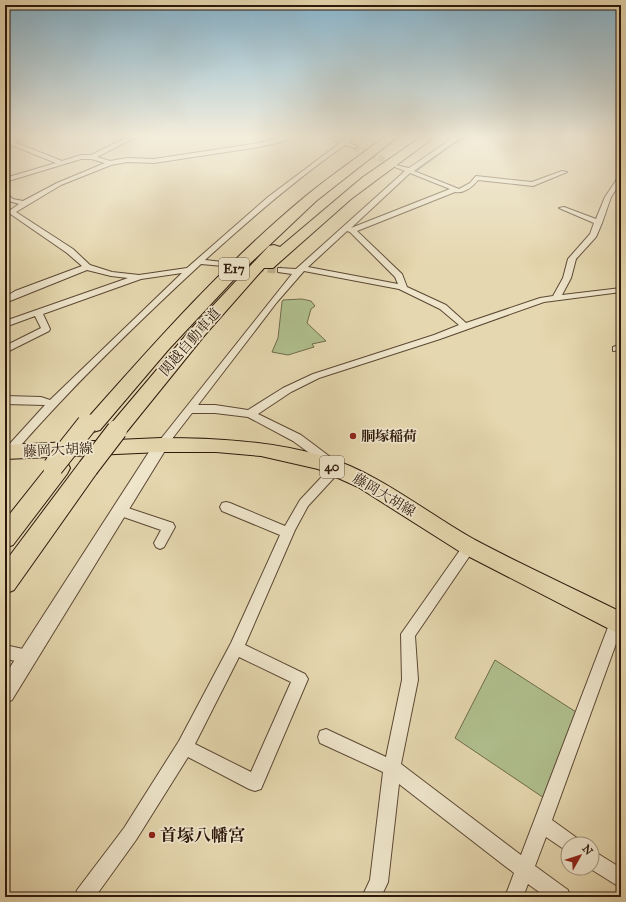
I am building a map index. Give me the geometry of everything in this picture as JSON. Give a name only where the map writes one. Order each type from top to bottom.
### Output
[{"type":"highway","points":[[90,424],[137,363],[224,273],[299,204],[331,177]]},
{"type":"highway","name":"関越自動車道","points":[[5,538],[56,467],[90,424],[179,327],[255,248],[315,195],[339,177]]},
{"type":"highway","name":"関越自動車道","points":[[5,582],[117,430],[198,332],[238,287],[302,223],[356,177]]},
{"type":"highway","points":[[198,332],[318,218],[370,177]]},
{"type":"highway","points":[[5,534],[56,467]]},
{"type":"main road","name":"藤岡大胡線","points":[[6,454],[161,445],[233,446],[261,449],[322,463],[337,468],[365,482],[469,547],[619,623]]},
{"type":"street","points":[[5,180],[15,177]]},
{"type":"street","points":[[76,177],[24,202],[8,214],[70,251],[87,267],[111,274],[139,277]]},
{"type":"street","points":[[6,454],[54,404],[64,391],[198,261],[269,200],[299,177]]},
{"type":"street","points":[[5,693],[161,445],[301,270],[348,230],[403,177]]},
{"type":"street","points":[[423,177],[459,191],[472,184],[476,178],[533,184],[551,177]]},
{"type":"street","points":[[557,297],[567,278],[572,259],[593,235],[608,198],[621,177]]},
{"type":"street","points":[[348,230],[454,190]]},
{"type":"street","points":[[5,194],[11,200],[24,202]]},
{"type":"street","points":[[562,208],[599,223]]},
{"type":"street","points":[[348,230],[399,276],[403,288]]},
{"type":"street","points":[[198,261],[220,264]]},
{"type":"street","points":[[5,300],[18,292],[87,267]]},
{"type":"street","points":[[5,324],[139,277],[189,270]]},
{"type":"street","points":[[281,270],[301,270],[403,288],[443,307],[465,326]]},
{"type":"street","points":[[250,414],[287,390],[316,376],[437,337],[465,326],[557,297],[621,290]]},
{"type":"street","points":[[5,350],[46,329],[38,313]]},
{"type":"street","points":[[5,400],[41,401],[54,404]]},
{"type":"street","points":[[84,897],[130,834],[186,747],[236,648],[288,532],[304,504],[337,468],[297,438],[250,414],[215,409],[189,409]]},
{"type":"street","points":[[226,507],[288,532]]},
{"type":"street","points":[[119,510],[169,527],[160,543]]},
{"type":"street","points":[[371,897],[379,882],[392,768],[410,680],[408,634],[469,547]]},
{"type":"street","points":[[514,897],[619,623]]},
{"type":"street","points":[[186,747],[255,783],[300,679],[236,648]]},
{"type":"street","points":[[5,652],[27,656]]},
{"type":"street","points":[[326,737],[392,768],[561,897]]},
{"type":"street","points":[[543,824],[560,836]]},
{"type":"street","points":[[600,865],[621,879]]},
{"type":"green space","points":[[302,299],[311,301],[315,306],[311,309],[307,323],[326,341],[312,344],[314,347],[288,355],[272,352],[278,338],[283,300]]},
{"type":"green space","points":[[495,660],[576,712],[544,798],[455,738]]},
{"type":"tunnel","points":[[220,264],[281,270]]},
{"type":"place","name":"胴塚稲荷","points":[[353,436]]},
{"type":"place","name":"首塚八幡宮","points":[[152,835]]}]
